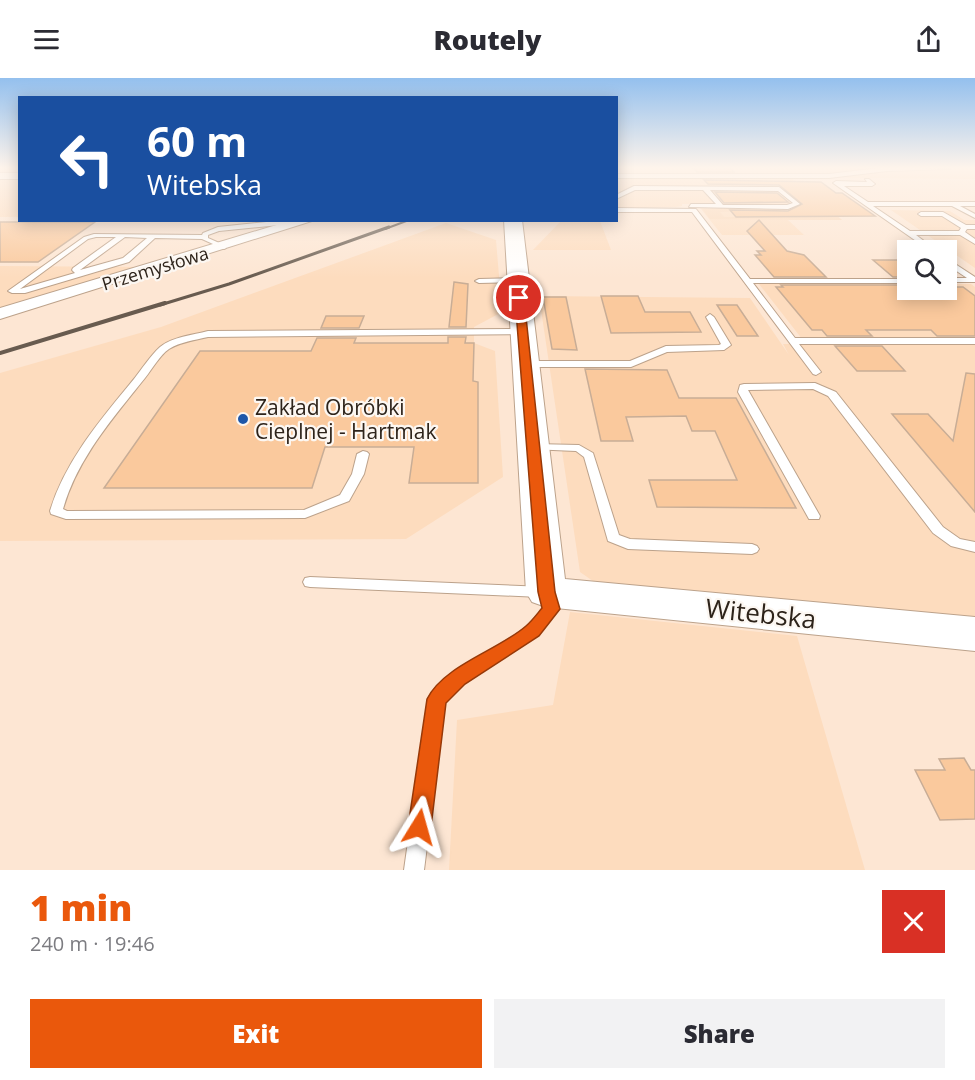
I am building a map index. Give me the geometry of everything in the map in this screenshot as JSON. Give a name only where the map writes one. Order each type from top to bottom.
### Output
[{"type":"street","name":"Przemysłowa","points":[[0,314],[302,222]]},
{"type":"street","points":[[513,222],[546,592]]},
{"type":"street","name":"Witebska","points":[[546,592],[975,634]]},
{"type":"lane","points":[[690,204],[816,372]]},
{"type":"lane","points":[[618,210],[788,207],[796,204]]},
{"type":"lane","points":[[867,204],[975,204]]},
{"type":"lane","points":[[867,204],[918,240]]},
{"type":"lane","points":[[953,204],[975,216]]},
{"type":"lane","points":[[921,214],[943,214],[975,242]]},
{"type":"lane","points":[[212,230],[214,222]]},
{"type":"lane","points":[[203,237],[212,230],[289,222]]},
{"type":"lane","points":[[908,233],[963,230],[975,227]]},
{"type":"lane","points":[[153,236],[126,260],[25,291],[12,291],[86,238],[96,235],[123,235],[203,237],[224,247]]},
{"type":"lane","points":[[80,274],[76,270],[123,235]]},
{"type":"lane","points":[[957,268],[975,280]]},
{"type":"lane","points":[[479,281],[518,280]]},
{"type":"lane","points":[[957,280],[975,280]]},
{"type":"lane","points":[[747,281],[897,281]]},
{"type":"lane","points":[[363,454],[358,474],[345,498],[305,514],[66,516],[56,511],[58,501],[83,453],[164,348],[180,341],[208,334],[523,348],[632,364],[666,349],[721,348],[726,345],[710,317]]},
{"type":"lane","points":[[792,341],[975,341]]},
{"type":"lane","points":[[814,516],[743,392],[744,387],[815,386],[832,394],[938,530],[956,543],[975,547]]},
{"type":"lane","points":[[532,447],[579,448],[589,455],[613,538],[628,544],[752,549]]},
{"type":"lane","name":"Witebska","points":[[310,582],[546,592]]},
{"type":"lane","points":[[414,870],[437,699],[458,679],[532,631],[551,609],[546,592]]},
{"type":"shaded area","points":[[0,204],[18,204],[18,217],[0,217]]},
{"type":"shaded area","points":[[618,204],[822,204],[842,220],[788,220],[804,235],[722,235],[697,204],[682,204],[682,206],[618,207]]},
{"type":"shaded area","points":[[828,208],[842,220],[710,219],[702,209],[750,209],[749,211],[720,212],[724,217],[813,217]]},
{"type":"shaded area","points":[[891,210],[950,211],[964,220],[975,220],[975,268],[957,256],[957,240],[934,240]]},
{"type":"shaded area","points":[[560,222],[600,222],[611,250],[533,250]]},
{"type":"shaded area","points":[[446,223],[496,240],[502,312],[474,327],[474,343],[495,351],[503,477],[406,539],[0,541],[0,373],[161,327]]},
{"type":"shaded area","points":[[0,266],[146,267],[0,310]]},
{"type":"shaded area","points":[[759,284],[897,284],[897,300],[957,300],[957,284],[971,284],[975,287],[975,620],[600,586],[580,572],[539,296],[750,298],[789,355],[783,344],[806,344]]},
{"type":"shaded area","points":[[570,612],[797,636],[865,870],[449,870],[457,720],[553,705]]},
{"type":"building","points":[[802,204],[858,204],[875,216],[736,217],[730,210],[788,211]]},
{"type":"building","points":[[759,220],[787,251],[804,255],[826,277],[774,277],[755,255],[761,255],[757,251],[765,251],[747,231]]},
{"type":"building","points":[[0,222],[95,222],[38,262],[0,262]]},
{"type":"building","points":[[873,260],[897,260],[897,277],[893,277]]},
{"type":"building","points":[[454,282],[468,284],[466,327],[449,327]]},
{"type":"building","points":[[781,285],[897,285],[897,300],[957,300],[957,287],[963,287],[975,296],[975,336],[937,336],[931,330],[866,330],[872,336],[827,336],[822,330],[812,330],[776,287],[783,287]]},
{"type":"building","points":[[601,296],[638,296],[645,312],[690,312],[701,332],[611,333]]},
{"type":"building","points":[[543,297],[566,297],[577,350],[552,349]]},
{"type":"building","points":[[717,305],[737,305],[758,336],[737,336]]},
{"type":"building","points":[[326,316],[364,316],[359,328],[321,328]]},
{"type":"building","points":[[448,337],[466,337],[465,343],[474,343],[473,381],[478,382],[478,483],[409,483],[414,447],[325,447],[312,488],[104,488],[200,351],[311,351],[317,338],[356,338],[354,343],[448,343]]},
{"type":"building","points":[[835,346],[882,346],[905,371],[857,371]]},
{"type":"building","points":[[585,369],[667,370],[679,398],[736,398],[796,508],[657,507],[649,480],[737,480],[715,431],[692,431],[686,416],[626,417],[633,441],[601,441]]},
{"type":"building","points":[[966,373],[975,374],[975,512],[892,414],[928,414],[953,441]]},
{"type":"building","points":[[964,758],[971,770],[975,770],[975,819],[940,820],[915,770],[945,770],[939,759]]},
{"type":"railway","points":[[385,229],[404,222]]},
{"type":"railway","points":[[160,305],[229,284],[389,227]]},
{"type":"railway","points":[[0,353],[165,303]]},
{"type":"place","name":"Zakład Obróbki Cieplnej - Hartmak","points":[[243,419]]},
{"type":"route","points":[[419,827],[437,699],[458,679],[532,631],[551,609],[546,592],[519,298]]}]
